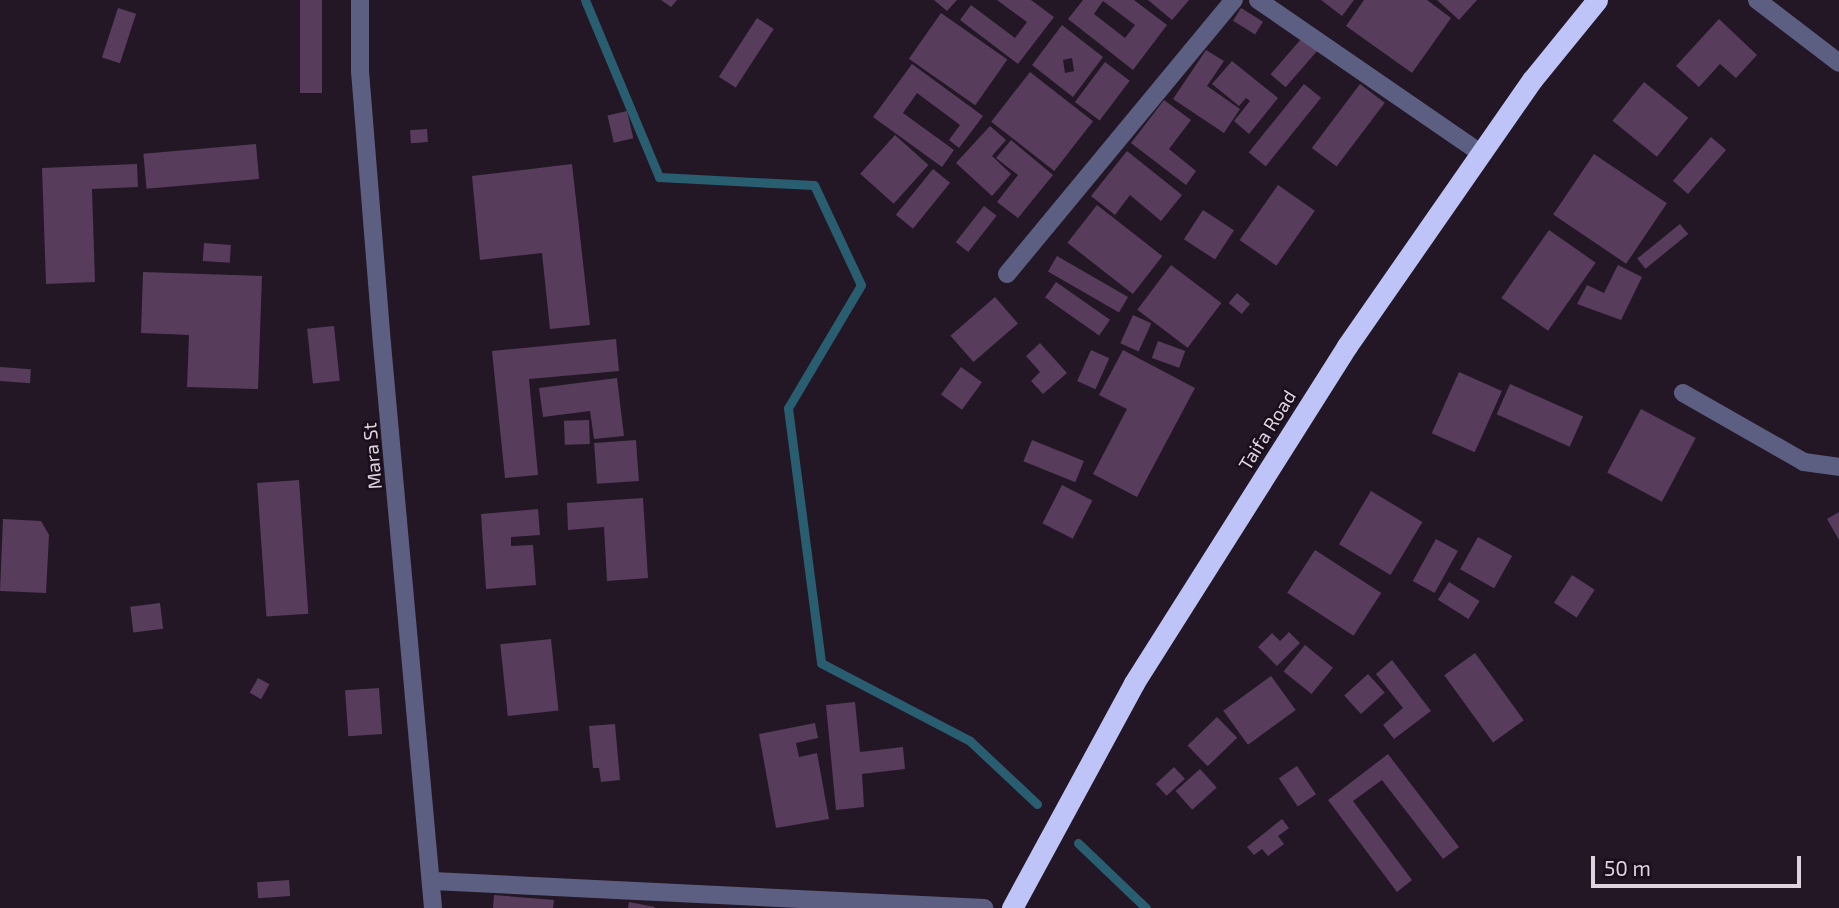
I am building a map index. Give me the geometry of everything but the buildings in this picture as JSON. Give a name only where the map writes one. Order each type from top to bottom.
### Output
[{"type":"highway","name":"Taifa Road","points":[[1012,908],[1134,683],[1347,346],[1532,80],[1597,0]]},
{"type":"street","name":"Mara St","points":[[360,0],[360,71],[380,317],[433,881],[433,908]]},
{"type":"street","points":[[1007,274],[1234,0]]},
{"type":"street","points":[[1258,0],[1482,154]]},
{"type":"street","points":[[1757,0],[1839,64]]},
{"type":"street","points":[[1683,393],[1804,461],[1839,467]]},
{"type":"street","points":[[433,881],[984,908]]},
{"type":"waterway","points":[[585,0],[659,177],[814,185],[861,285],[788,408],[821,663],[970,741],[1037,804]]},
{"type":"waterway","points":[[1078,843],[1146,908]]}]
